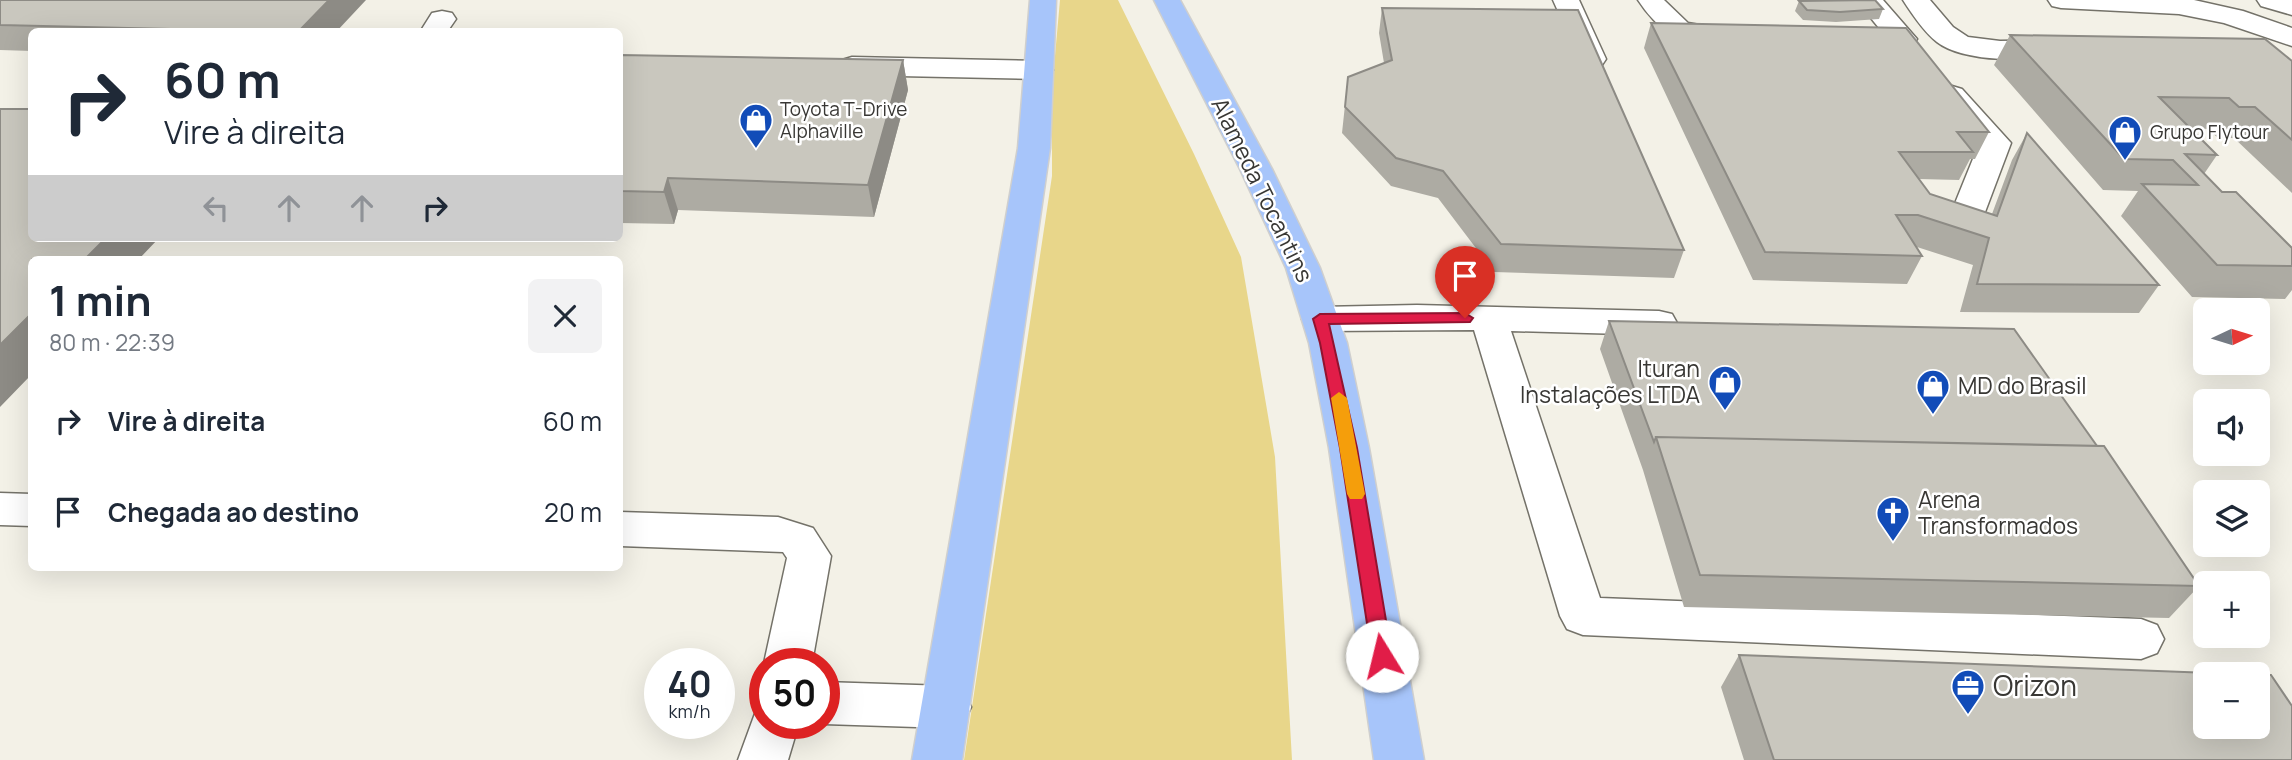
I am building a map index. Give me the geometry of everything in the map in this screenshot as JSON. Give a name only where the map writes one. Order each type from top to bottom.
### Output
[{"type":"main road","points":[[1023,0],[1040,59]]},
{"type":"main road","points":[[937,760],[1034,148],[1043,0]]},
{"type":"main road","name":"Alameda Tocantins","points":[[1167,0],[1256,169],[1297,255],[1328,343],[1349,448],[1399,760]]},
{"type":"street","points":[[1566,0],[1603,83]]},
{"type":"street","points":[[1651,0],[1671,26],[1702,35],[1742,36]]},
{"type":"street","points":[[1869,0],[1994,143],[1962,228]]},
{"type":"street","points":[[1916,0],[1949,38],[1961,44],[1977,48],[2082,48]]},
{"type":"street","points":[[2061,0],[2179,3],[2214,10],[2292,38]]},
{"type":"street","points":[[2270,0],[2292,7]]},
{"type":"street","points":[[1863,38],[1918,56]]},
{"type":"street","points":[[826,66],[1040,59]]},
{"type":"street","points":[[1320,319],[1489,319],[1695,324]]},
{"type":"street","points":[[1489,319],[1583,616],[2141,639]]},
{"type":"street","points":[[0,509],[28,510]]},
{"type":"street","points":[[623,529],[778,534],[798,540],[809,556],[791,648]]},
{"type":"street","points":[[840,704],[947,707]]},
{"type":"street","points":[[763,760],[769,739]]},
{"type":"shaded area","points":[[1060,0],[1118,0],[1241,257],[1275,457],[1292,760],[964,760],[1052,176],[1052,89]]},
{"type":"building","points":[[0,0],[329,0],[302,28],[0,25]]},
{"type":"building","points":[[1875,0],[1883,9],[1840,12],[1807,10],[1799,1]]},
{"type":"building","points":[[1382,8],[1578,10],[1684,250],[1501,244],[1443,171],[1396,158],[1345,107],[1348,77],[1392,60]]},
{"type":"building","points":[[1651,23],[1906,28],[1989,132],[1957,132],[1973,152],[1899,152],[1930,194],[1997,216],[2027,133],[2159,285],[1977,284],[1989,238],[1918,215],[1896,215],[1922,256],[1765,252]]},
{"type":"building","points":[[2010,35],[2265,39],[2292,61],[2292,140],[2255,107],[2239,107],[2229,98],[2159,97],[2217,155],[2185,154],[2222,192],[2236,192],[2292,248],[2292,266],[2217,265],[2142,184],[2198,185],[2173,160],[2124,159]]},
{"type":"building","name":"Toyota T-Drive Alphaville","points":[[623,55],[903,60],[868,185],[668,178],[664,192],[623,191]]},
{"type":"building","points":[[0,109],[28,109],[28,242],[102,242],[88,256],[28,256],[28,317],[0,345]]},
{"type":"building","points":[[1609,321],[2014,329],[2097,446],[1656,437],[1654,442]]},
{"type":"building","name":"Arena Transformados","points":[[1656,437],[2104,446],[2193,577],[2193,586],[1700,575]]},
{"type":"building","name":"Orizon","points":[[1739,655],[2193,672],[2193,739],[2270,739],[2270,675],[2292,706],[2292,760],[1774,760]]},
{"type":"slow traffic","points":[[1339,398],[1356,494]]},
{"type":"place","name":"Toyota T-Drive Alphaville","points":[[756,150]]},
{"type":"place","name":"Grupo Flytour","points":[[2125,162]]},
{"type":"place","name":"Ituran Instalações LTDA","points":[[1725,412]]},
{"type":"place","name":"MD do Brasil","points":[[1933,416]]},
{"type":"place","name":"Arena Transformados","points":[[1893,543]]},
{"type":"place","name":"Orizon","points":[[1968,716]]},
{"type":"route","points":[[1382,656],[1349,448],[1328,343],[1320,319],[1465,318]]}]
